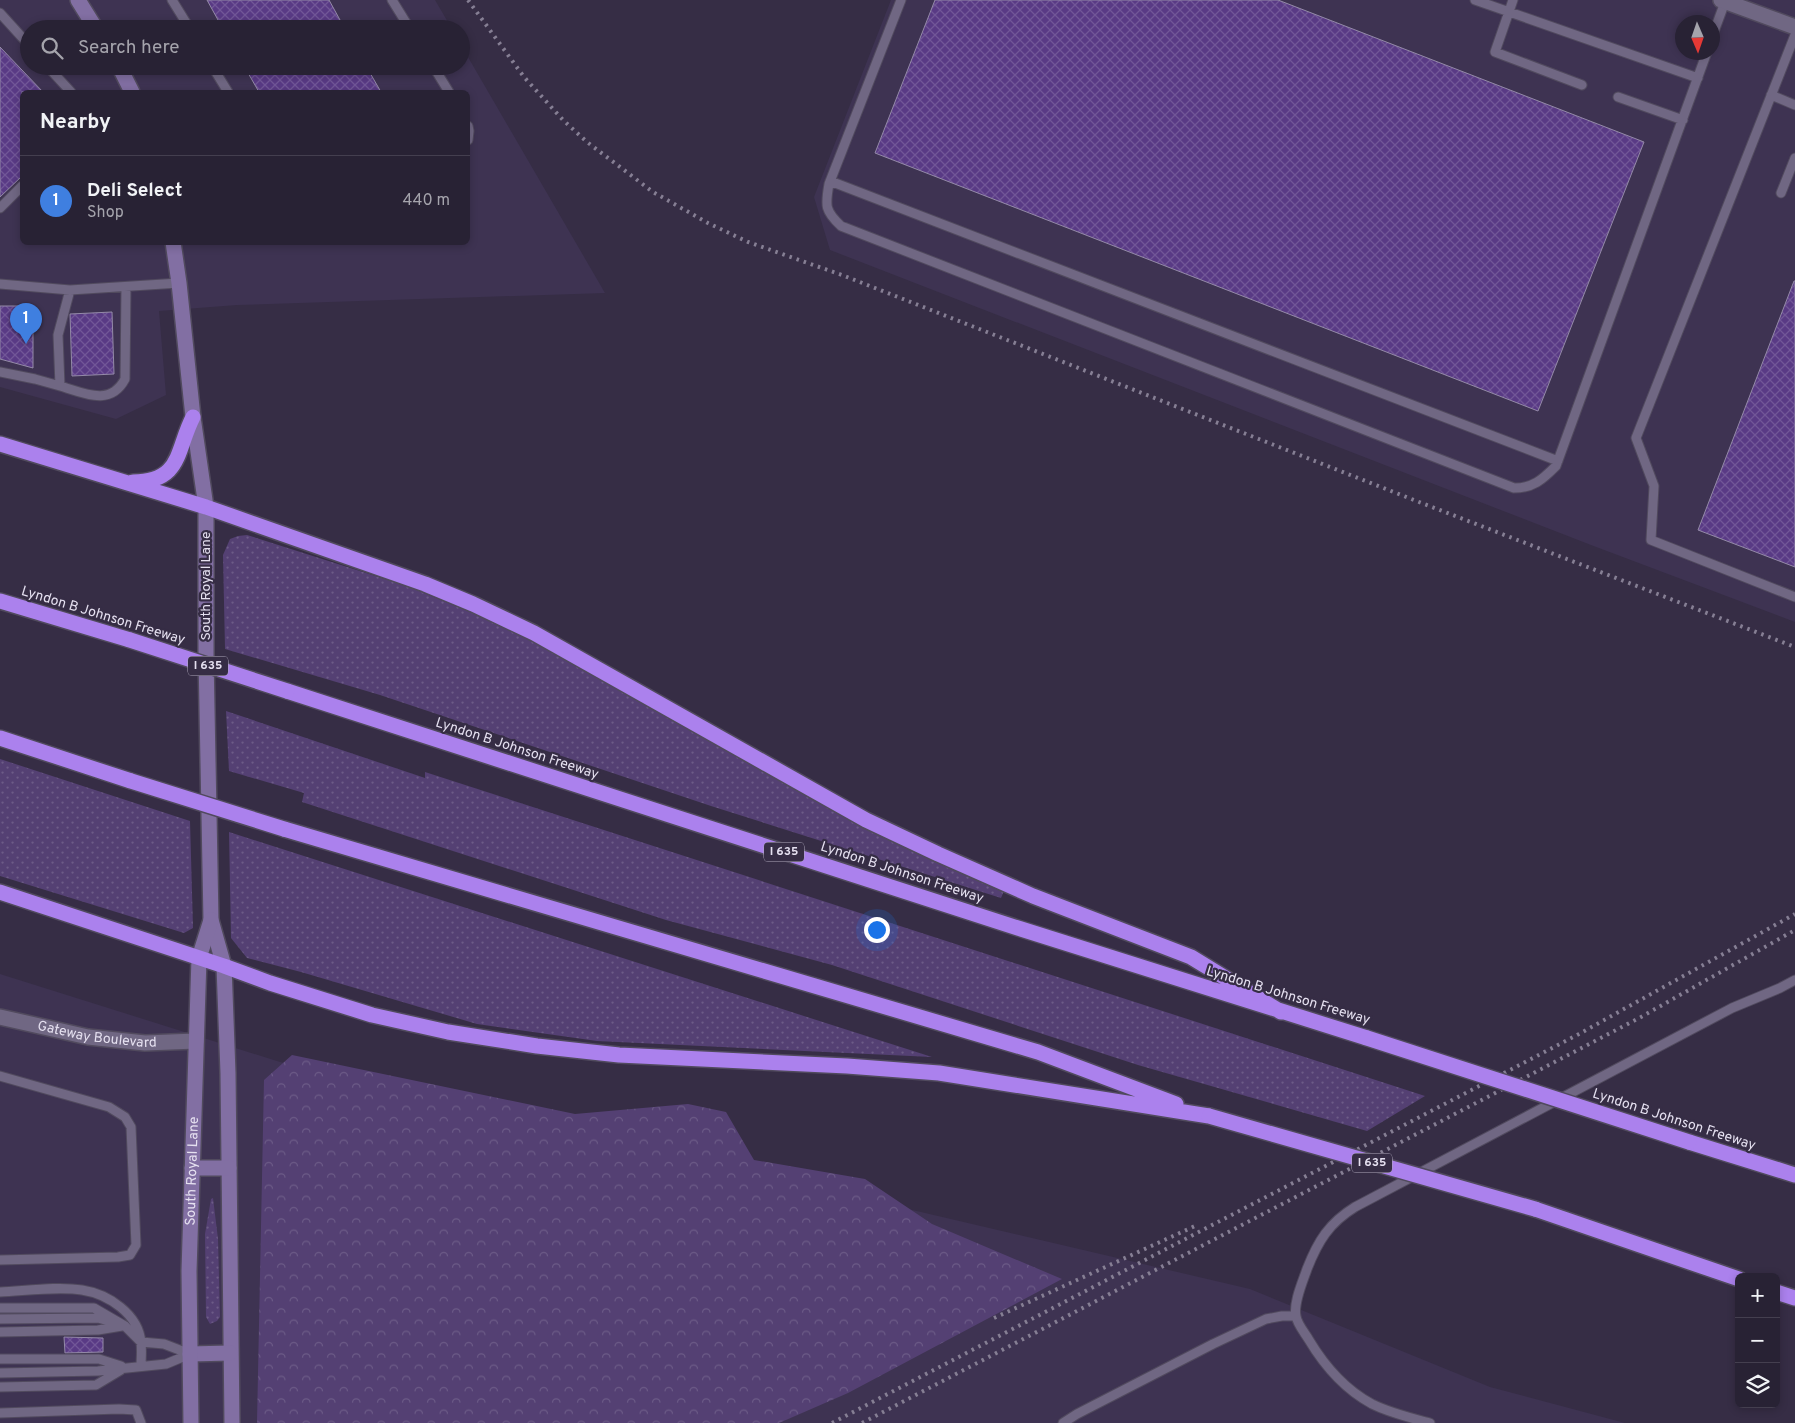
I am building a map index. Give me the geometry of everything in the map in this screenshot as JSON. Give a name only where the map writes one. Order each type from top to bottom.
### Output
[{"type":"highway","points":[[120,482],[150,481],[162,476],[176,462],[186,431],[193,417]]},
{"type":"highway","points":[[0,444],[206,507],[425,584],[474,604],[550,642],[799,784],[866,820],[1033,896],[1191,958],[1281,1012]]},
{"type":"highway","name":"Lyndon B Johnson Freeway","points":[[0,601],[130,640],[1795,1176]]},
{"type":"highway","name":"I 635","points":[[0,738],[284,828],[1038,1052],[1209,1116],[1535,1209],[1735,1278]]},
{"type":"highway","points":[[0,892],[270,983],[372,1014],[448,1032],[537,1046],[619,1055],[847,1066],[939,1073],[1209,1116]]},
{"type":"highway","points":[[1780,1293],[1795,1298]]},
{"type":"main road","points":[[78,0],[90,20]]},
{"type":"main road","points":[[124,75],[131,90]]},
{"type":"main road","name":"South Royal Lane","points":[[174,245],[180,283],[193,417],[206,507],[206,656],[211,920],[224,966],[228,1073],[232,1423]]},
{"type":"main road","name":"South Royal Lane","points":[[191,1423],[189,1271],[199,958],[211,920]]},
{"type":"main road","points":[[192,1168],[229,1168]]},
{"type":"main road","points":[[190,1354],[230,1353]]},
{"type":"street","points":[[1723,1],[1795,27]]},
{"type":"street","name":"Gateway Boulevard","points":[[0,1017],[88,1037],[145,1043],[196,1042]]},
{"type":"lane","points":[[172,0],[184,20]]},
{"type":"lane","points":[[392,0],[404,20]]},
{"type":"lane","points":[[901,0],[830,181],[826,200],[829,215],[841,226],[1514,488],[1525,488],[1542,480],[1556,466],[1704,60]]},
{"type":"lane","points":[[1475,0],[1698,78]]},
{"type":"lane","points":[[1513,0],[1495,52],[1582,85]]},
{"type":"lane","points":[[1719,15],[1723,1]]},
{"type":"lane","points":[[0,13],[20,35]]},
{"type":"lane","points":[[1795,35],[1636,438],[1654,486],[1651,540],[1795,597]]},
{"type":"lane","points":[[56,75],[69,90]]},
{"type":"lane","points":[[218,75],[227,90]]},
{"type":"lane","points":[[439,75],[448,90]]},
{"type":"lane","points":[[1771,95],[1795,105]]},
{"type":"lane","points":[[1618,97],[1683,120]]},
{"type":"lane","points":[[1781,193],[1795,158]]},
{"type":"lane","points":[[830,181],[1558,461]]},
{"type":"lane","points":[[0,208],[20,188]]},
{"type":"lane","points":[[0,284],[70,290],[180,283]]},
{"type":"lane","points":[[0,372],[35,379],[95,396],[110,395],[120,389],[125,379],[126,286]]},
{"type":"lane","points":[[60,386],[58,335],[70,290]]},
{"type":"lane","points":[[1430,1423],[1372,1404],[1344,1385],[1314,1348],[1296,1316],[1298,1290],[1312,1257],[1322,1238],[1340,1216],[1732,1008],[1795,980]]},
{"type":"lane","points":[[0,1076],[109,1107],[125,1117],[131,1127],[136,1245],[130,1255],[118,1257],[0,1260]]},
{"type":"lane","points":[[0,1292],[69,1289],[90,1292],[118,1306],[135,1322],[142,1342],[141,1366]]},
{"type":"lane","points":[[0,1308],[94,1308],[125,1326],[142,1342],[164,1344],[190,1354]]},
{"type":"lane","points":[[1063,1423],[1212,1344],[1266,1319],[1296,1316]]},
{"type":"lane","points":[[0,1319],[98,1318],[125,1326]]},
{"type":"lane","points":[[0,1332],[98,1330],[125,1326]]},
{"type":"lane","points":[[0,1372],[71,1372],[166,1364],[190,1354]]},
{"type":"lane","points":[[0,1359],[98,1359],[125,1367]]},
{"type":"lane","points":[[0,1387],[96,1385],[125,1367]]},
{"type":"lane","points":[[0,1413],[136,1410],[141,1423]]},
{"type":"shaded area","points":[[0,0],[435,0],[447,20],[20,20],[20,75],[470,75],[470,60],[605,293],[237,305],[159,311],[166,395],[116,419],[0,387]]},
{"type":"shaded area","points":[[891,0],[1795,0],[1795,622],[1591,545],[830,250],[814,197]]},
{"type":"shaded area","points":[[0,974],[280,1062],[1250,1289],[1490,1387],[1625,1423],[0,1423]]},
{"type":"green space","points":[[247,535],[407,586],[502,625],[605,679],[841,815],[1004,891],[1001,898],[711,806],[380,695],[225,649],[223,555],[230,539]]},
{"type":"green space","points":[[226,711],[425,778],[425,772],[1425,1096],[1367,1131],[1138,1065],[832,965],[666,920],[302,802],[304,793],[229,771]]},
{"type":"green space","points":[[0,759],[190,821],[193,928],[184,933],[0,876]]},
{"type":"green space","points":[[229,832],[932,1057],[597,1041],[477,1024],[247,958],[231,938]]},
{"type":"green space","points":[[292,1055],[575,1114],[688,1104],[726,1112],[754,1160],[865,1179],[932,1224],[1062,1279],[848,1393],[779,1423],[257,1423],[264,1080]]},
{"type":"green space","points":[[213,1198],[218,1239],[220,1317],[217,1321],[210,1324],[206,1317],[205,1234],[211,1199]]},
{"type":"building","points":[[207,0],[329,0],[340,20],[218,20]]},
{"type":"building","points":[[935,0],[1278,0],[1644,142],[1538,411],[875,153]]},
{"type":"building","points":[[0,47],[20,68],[20,75],[27,75],[41,90],[20,90],[20,178],[0,197]]},
{"type":"building","points":[[249,75],[371,75],[380,90],[258,90]]},
{"type":"building","points":[[1795,281],[1795,567],[1698,530]]},
{"type":"building","points":[[0,306],[33,306],[33,368],[0,359]]},
{"type":"building","points":[[112,312],[114,374],[72,376],[70,314]]},
{"type":"building","points":[[64,1337],[103,1338],[103,1352],[65,1353]]},
{"type":"railway","points":[[468,0],[524,77],[563,120],[587,142],[653,192],[708,223],[748,242],[842,275],[1419,502],[1795,647]]},
{"type":"railway","points":[[832,1423],[1579,1034],[1795,914]]},
{"type":"railway","points":[[862,1423],[1641,1017],[1795,930]]},
{"type":"railway","points":[[994,1318],[1195,1226]]},
{"type":"place","name":"Deli Select","points":[[26,344]]}]
